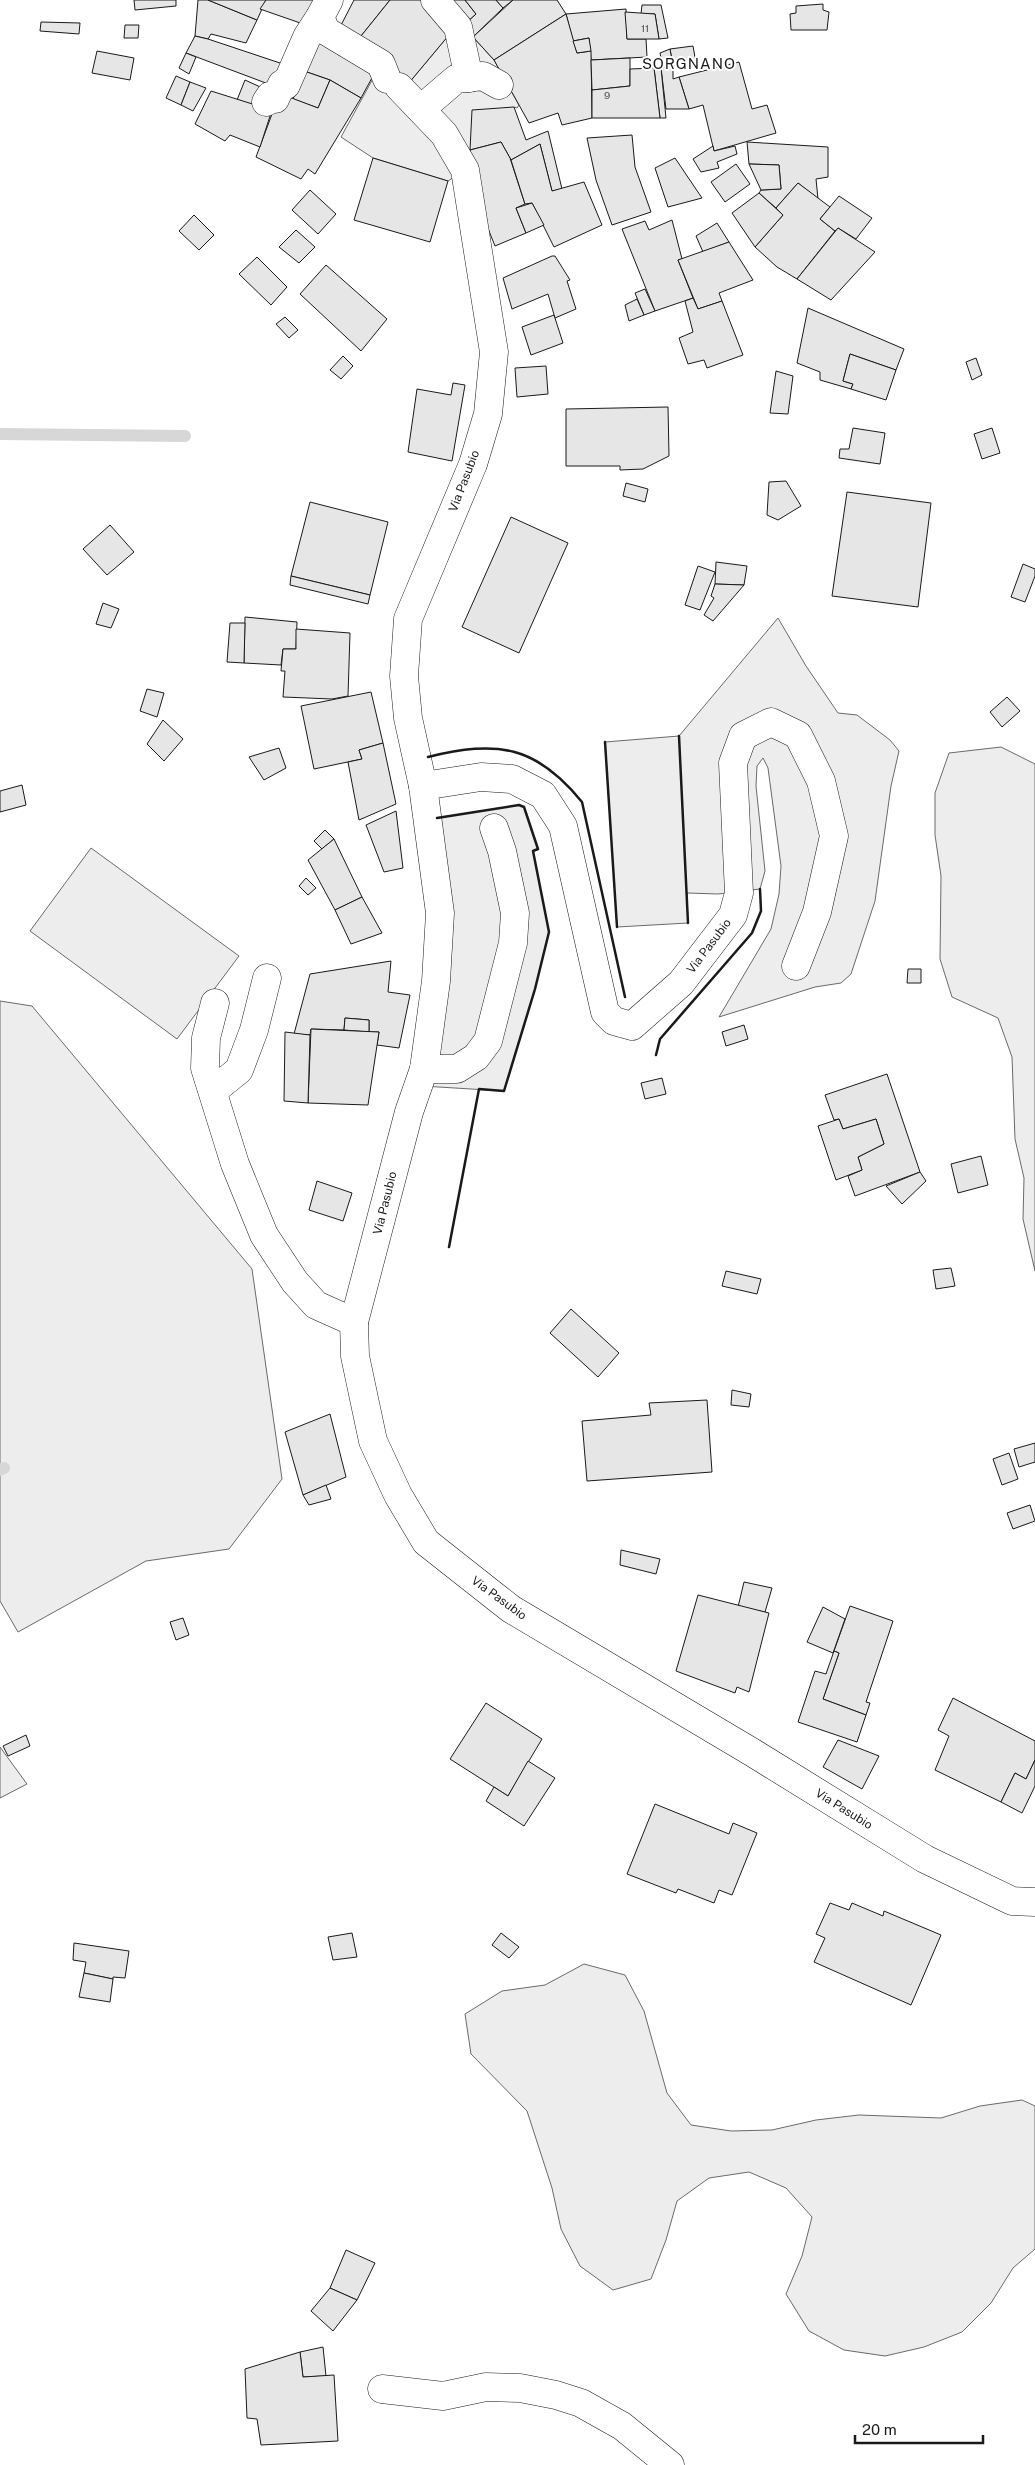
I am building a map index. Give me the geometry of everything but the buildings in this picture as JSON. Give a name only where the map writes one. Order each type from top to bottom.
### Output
[{"type":"street","points":[[435,0],[458,27],[469,78]]},
{"type":"street","points":[[325,8],[326,31],[382,64],[393,83],[421,109],[456,79],[482,76],[499,85]]},
{"type":"street","points":[[266,102],[270,96],[275,99],[282,84],[286,85],[307,37],[325,8]]},
{"type":"street","name":"Via Pasubio","points":[[421,109],[444,134],[465,170],[494,352],[488,414],[473,464],[408,619],[404,676],[408,718],[423,786],[440,913],[436,981],[424,1069],[409,1112],[354,1322],[355,1356],[373,1441],[398,1495],[426,1542],[511,1609],[750,1751],[925,1859],[1012,1901],[1035,1902]]},
{"type":"street","name":"Via Pasubio","points":[[423,786],[481,778],[512,779],[544,795],[563,826],[605,1012],[614,1021],[632,1026],[681,983],[733,915],[739,893],[733,763],[743,736],[771,722],[798,735],[821,780],[834,836],[817,912],[796,966]]},
{"type":"street","points":[[424,1069],[456,1069],[476,1057],[488,1041],[513,943],[515,913],[502,851],[494,828]]},
{"type":"street","points":[[213,1091],[239,1070],[254,1030],[267,978]]},
{"type":"street","points":[[215,1003],[206,1038],[205,1068],[235,1164],[264,1234],[295,1282],[316,1306],[354,1322]]},
{"type":"street","points":[[382,2389],[443,2396],[486,2388],[520,2388],[556,2395],[581,2403],[622,2426],[670,2465]]},
{"type":"shaded area","points":[[463,26],[494,60],[519,105],[517,108],[514,107],[475,172],[465,170],[448,181],[373,158],[341,137],[381,64],[408,84],[454,29]]},
{"type":"shaded area","points":[[778,618],[806,666],[838,713],[857,715],[890,740],[899,751],[891,786],[875,901],[851,974],[841,983],[815,987],[719,1017],[771,929],[779,894],[781,866],[768,768],[763,758],[757,766],[756,786],[765,871],[760,889],[718,894],[687,893],[688,923],[617,927],[605,742],[679,736]]},
{"type":"shaded area","points":[[1001,747],[1035,764],[1035,1271],[1023,1219],[1024,1178],[1015,1139],[1012,1057],[998,1018],[952,997],[940,959],[941,876],[935,835],[935,793],[949,753]]},
{"type":"shaded area","points":[[519,805],[524,807],[538,849],[533,851],[549,932],[535,989],[504,1091],[422,1086],[431,983],[423,820]]},
{"type":"shaded area","points":[[91,848],[239,956],[177,1039],[30,931]]},
{"type":"shaded area","points":[[0,1001],[32,1006],[252,1269],[282,1479],[229,1549],[146,1561],[18,1632],[0,1601]]},
{"type":"shaded area","points":[[0,1747],[27,1784],[0,1798]]},
{"type":"shaded area","points":[[584,1964],[625,1975],[644,2011],[667,2093],[691,2125],[731,2131],[772,2130],[816,2120],[859,2115],[941,2118],[980,2106],[1022,2100],[1035,2106],[1035,2249],[1013,2268],[991,2303],[962,2332],[924,2347],[885,2356],[844,2350],[809,2331],[786,2294],[802,2256],[812,2217],[786,2188],[749,2172],[709,2178],[677,2201],[666,2240],[651,2279],[613,2290],[580,2266],[561,2229],[552,2188],[527,2111],[471,2054],[465,2014],[502,1991],[545,1985]]},
{"type":"waterway","points":[[0,434],[185,436]]},
{"type":"waterway","points":[[0,1470],[4,1468]]},
{"type":"wall","points":[[679,736],[688,923]]},
{"type":"wall","points":[[605,742],[617,927]]},
{"type":"wall","points":[[428,757],[475,749],[495,749],[514,752],[531,758],[548,769],[565,783],[582,802],[625,997]]},
{"type":"wall","points":[[437,818],[519,805],[524,807],[538,849],[533,851],[549,932],[535,989],[504,1091],[479,1089],[449,1247]]},
{"type":"wall","points":[[656,1055],[660,1039],[752,933],[761,911],[760,889]]},
{"type":"district","name":"SORGNANO","points":[[689,64]]}]
